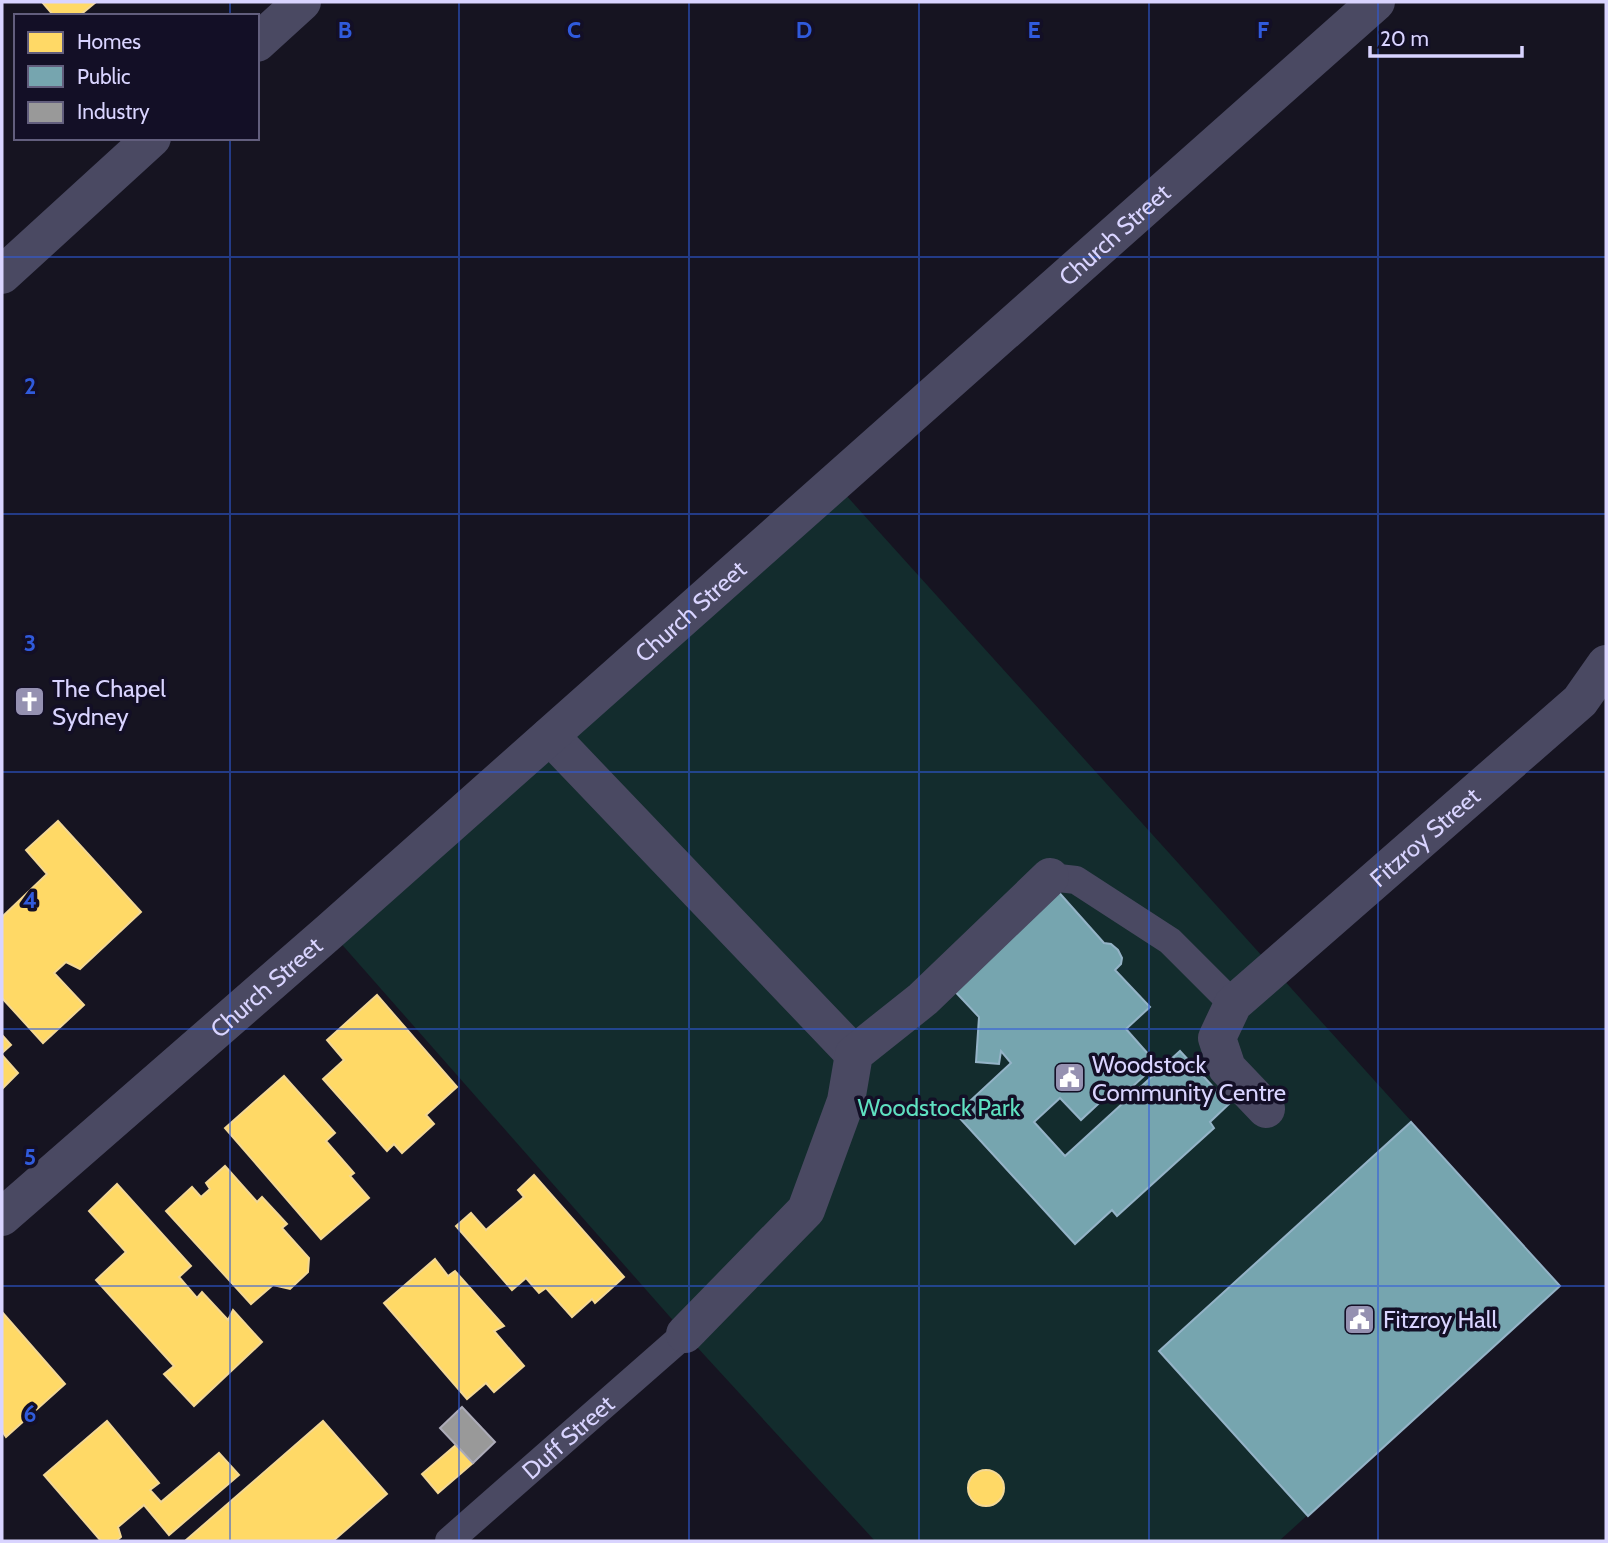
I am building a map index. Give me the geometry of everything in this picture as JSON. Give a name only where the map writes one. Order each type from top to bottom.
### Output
[{"type":"street","points":[[259,41],[302,2]]},
{"type":"street","name":"Church Street","points":[[2,1217],[330,931],[1376,2]]},
{"type":"street","points":[[2,275],[150,140]]},
{"type":"street","name":"Fitzroy Street","points":[[1233,1003],[1580,701],[1606,664]]},
{"type":"street","points":[[550,736],[854,1054]]},
{"type":"street","points":[[685,1334],[806,1210],[846,1101],[854,1054],[923,999],[1050,877]]},
{"type":"street","points":[[1233,1003],[1217,1038],[1227,1068],[1266,1109]]},
{"type":"lane","points":[[1050,877],[1076,880],[1170,942],[1233,1003]]},
{"type":"lane","name":"Duff Street","points":[[449,1541],[685,1334]]},
{"type":"green space","name":"Woodstock Park","points":[[835,483],[1560,1286],[1279,1541],[875,1541],[685,1334],[330,931]]},
{"type":"building: Homes","points":[[42,2],[96,2],[81,14],[52,14]]},
{"type":"building: Homes","points":[[58,821],[141,912],[80,969],[66,962],[54,973],[84,1005],[43,1043],[2,998],[2,917],[47,874],[26,850]]},
{"type":"building: Homes","points":[[377,995],[457,1087],[426,1115],[434,1124],[402,1153],[394,1144],[387,1151],[323,1079],[344,1060],[327,1040]]},
{"type":"building: Homes","points":[[2,1035],[11,1045],[2,1053]]},
{"type":"building: Homes","points":[[2,1055],[18,1073],[2,1089]]},
{"type":"building: Homes","points":[[284,1076],[335,1133],[326,1141],[354,1173],[350,1176],[369,1198],[321,1239],[225,1128]]},
{"type":"building: Homes","points":[[225,1166],[257,1202],[262,1197],[287,1224],[282,1228],[309,1258],[308,1272],[290,1289],[273,1285],[251,1304],[166,1211],[192,1187],[201,1197],[210,1189],[206,1183]]},
{"type":"building: Homes","points":[[534,1175],[624,1277],[595,1303],[592,1299],[572,1317],[546,1288],[539,1293],[526,1278],[512,1290],[456,1226],[471,1213],[486,1230],[524,1197],[518,1190]]},
{"type":"building: Homes","points":[[117,1184],[191,1266],[179,1277],[197,1298],[202,1292],[228,1320],[233,1310],[262,1342],[194,1406],[164,1374],[174,1366],[96,1280],[126,1252],[89,1211]]},
{"type":"building: Homes","points":[[435,1259],[448,1276],[455,1271],[504,1326],[494,1331],[524,1366],[494,1392],[486,1383],[467,1399],[384,1303]]},
{"type":"building: Homes","points":[[2,1312],[65,1384],[6,1437],[2,1431]]},
{"type":"building: Homes","points":[[107,1421],[159,1483],[150,1490],[161,1502],[219,1453],[239,1475],[169,1535],[144,1505],[118,1527],[121,1537],[116,1541],[101,1541],[44,1475]]},
{"type":"building: Homes","points":[[323,1421],[387,1494],[333,1541],[185,1541]]},
{"type":"building: Homes","points":[[456,1445],[473,1463],[438,1493],[422,1474]]},
{"type":"building: Homes","points":[[986,1470],[998,1476],[1004,1488],[998,1500],[986,1506],[974,1500],[968,1488],[974,1476]]},
{"type":"building: Public","name":"Woodstock Community Centre","points":[[1055,888],[1104,943],[1111,944],[1118,950],[1122,958],[1121,964],[1115,970],[1150,1007],[1126,1029],[1157,1064],[1119,1099],[1112,1091],[1081,1120],[1060,1098],[1034,1122],[1065,1156],[1180,1051],[1229,1104],[1210,1122],[1214,1128],[1117,1216],[1112,1210],[1075,1244],[956,1114],[1011,1063],[1001,1051],[999,1064],[976,1062],[979,1017],[948,984]]},
{"type":"building: Public","name":"Fitzroy Hall","points":[[1411,1122],[1560,1286],[1308,1516],[1159,1351]]},
{"type":"building: Industry","points":[[462,1407],[495,1442],[473,1463],[440,1428]]},
{"type":"place","name":"The Chapel Sydney","points":[[29,702]]},
{"type":"place","name":"Woodstock Community Centre","points":[[1069,1078]]},
{"type":"place","name":"Fitzroy Hall","points":[[1360,1319]]}]
